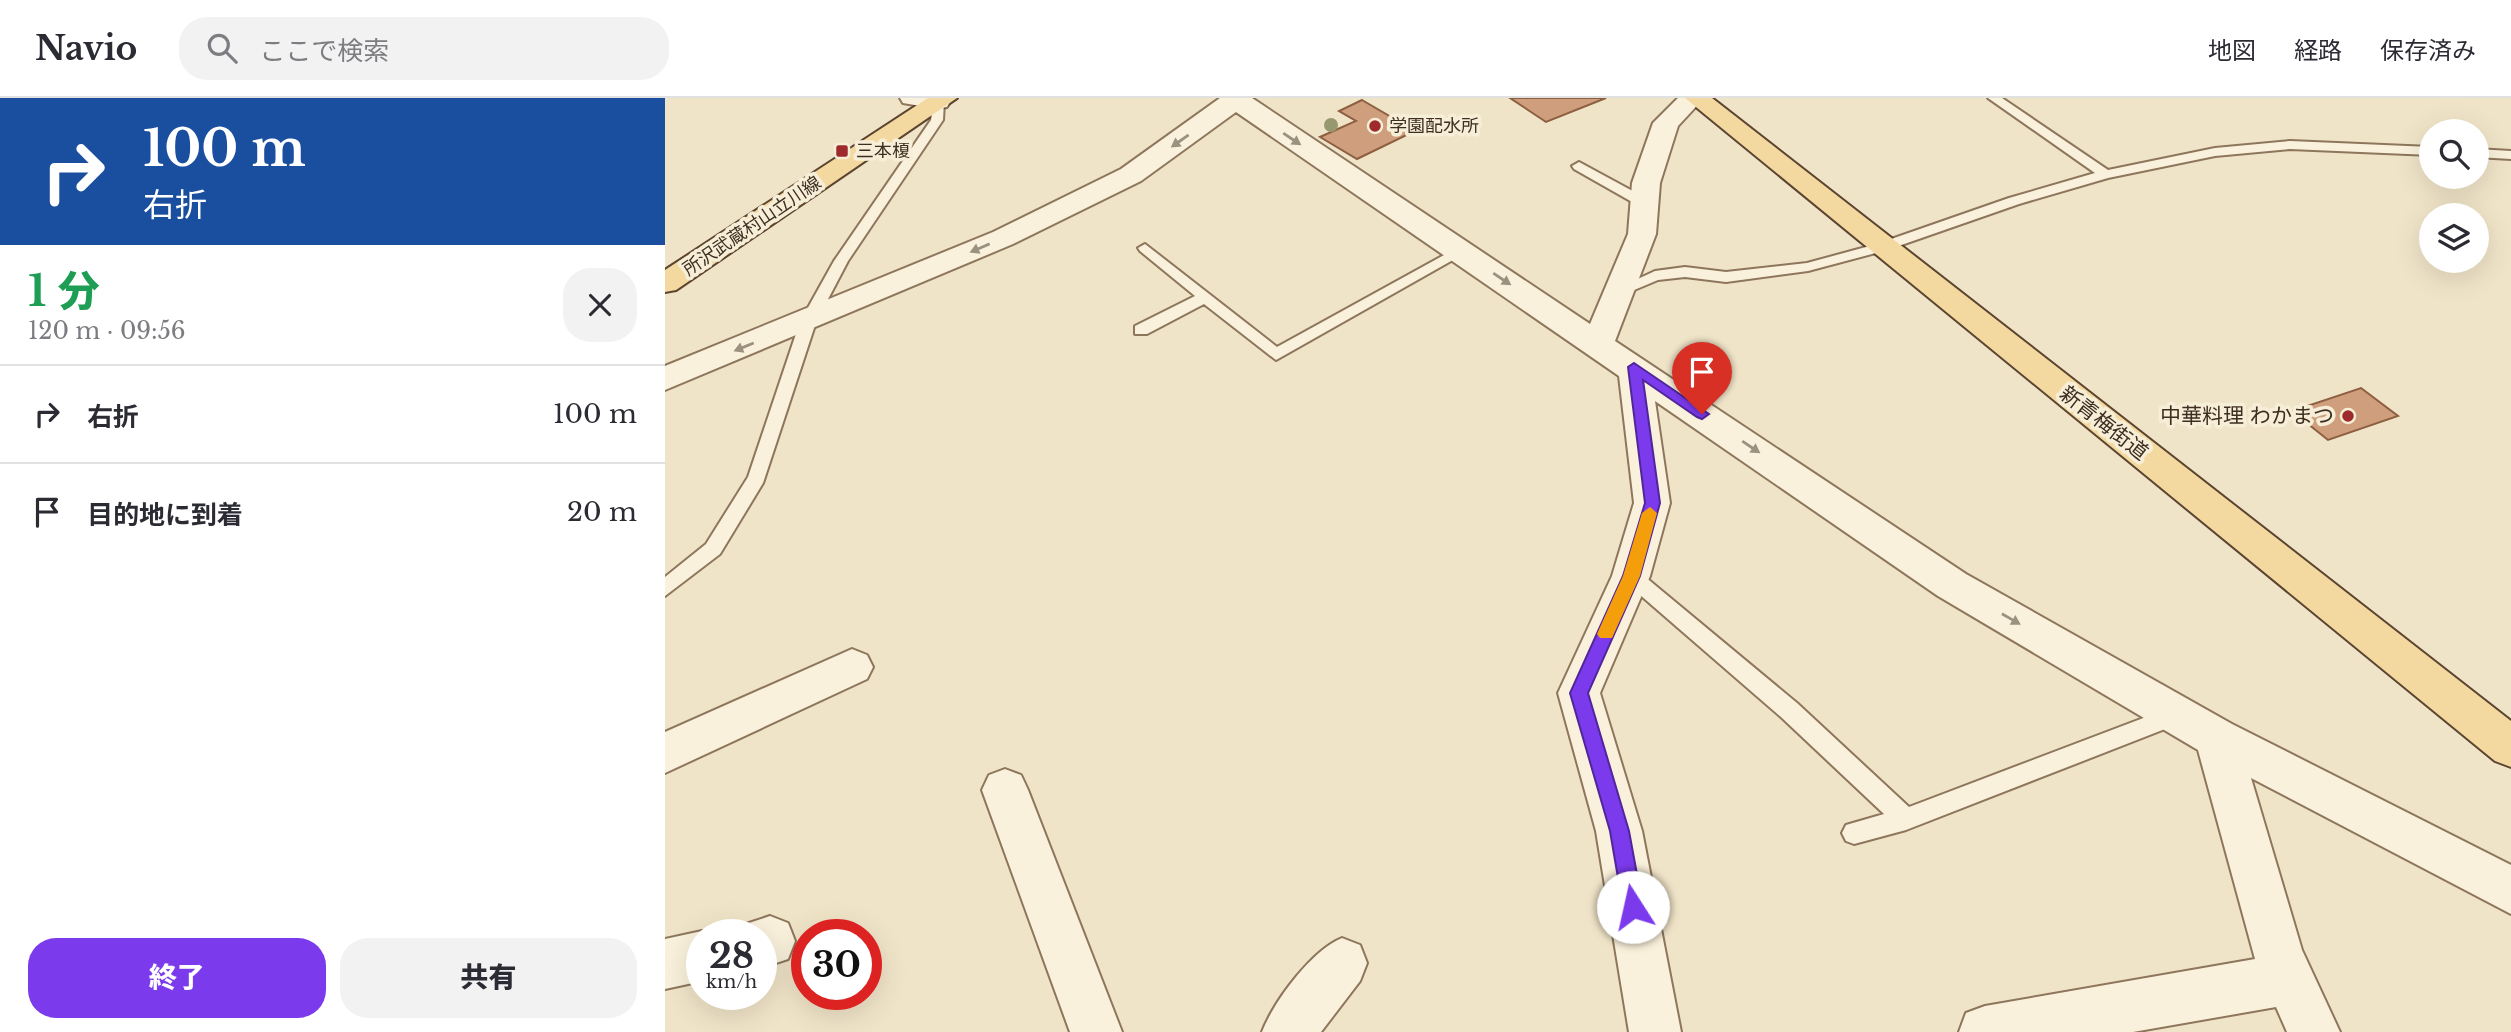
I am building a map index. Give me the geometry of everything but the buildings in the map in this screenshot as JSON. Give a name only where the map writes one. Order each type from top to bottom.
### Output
[{"type":"main road","name":"新青梅街道","points":[[1697,98],[2511,747]]},
{"type":"main road","name":"所沢武蔵村山立川線","points":[[665,284],[932,99]]},
{"type":"street","points":[[1598,343],[1642,234],[1646,183],[1666,123],[1692,98]]},
{"type":"street","points":[[665,379],[808,322],[1003,238],[1131,175],[1236,99],[1952,585],[2217,738],[2511,890]]},
{"type":"street","points":[[1634,367],[1653,503],[1632,576],[1579,693],[1619,831],[1655,1032]]},
{"type":"street","points":[[665,753],[852,667]]},
{"type":"street","points":[[2217,738],[2288,979],[2314,1032]]},
{"type":"street","points":[[1005,790],[1096,1032]]},
{"type":"street","points":[[665,964],[686,959]]},
{"type":"street","points":[[1288,1032],[1342,963]]},
{"type":"street","points":[[1985,1032],[2288,979]]},
{"type":"lane","points":[[1994,98],[2106,174]]},
{"type":"lane","points":[[665,588],[713,549],[757,478],[808,322],[841,261],[937,120],[932,99]]},
{"type":"lane","points":[[1620,291],[1655,276],[1685,272],[1726,277],[1808,267],[1882,247],[2014,201],[2106,174],[2215,152],[2290,145],[2419,150]]},
{"type":"lane","points":[[2489,154],[2511,155]]},
{"type":"lane","points":[[1579,166],[1646,204]]},
{"type":"lane","points":[[1145,248],[1276,355],[1460,252]]},
{"type":"lane","points":[[1141,330],[1205,297]]},
{"type":"lane","points":[[1632,576],[1789,709],[1906,819]]},
{"type":"lane","points":[[1853,833],[1906,819],[2175,715]]},
{"type":"slow traffic","points":[[1606,634],[1632,576],[1650,513]]},
{"type":"place","name":"学園配水所","points":[[1375,126]]},
{"type":"place","name":"三本榎","points":[[842,151]]},
{"type":"place","name":"中華料理 わかまつ","points":[[2348,416]]},
{"type":"route","points":[[1633,907],[1619,831],[1579,693],[1632,576],[1653,503],[1634,367],[1702,414]]}]
